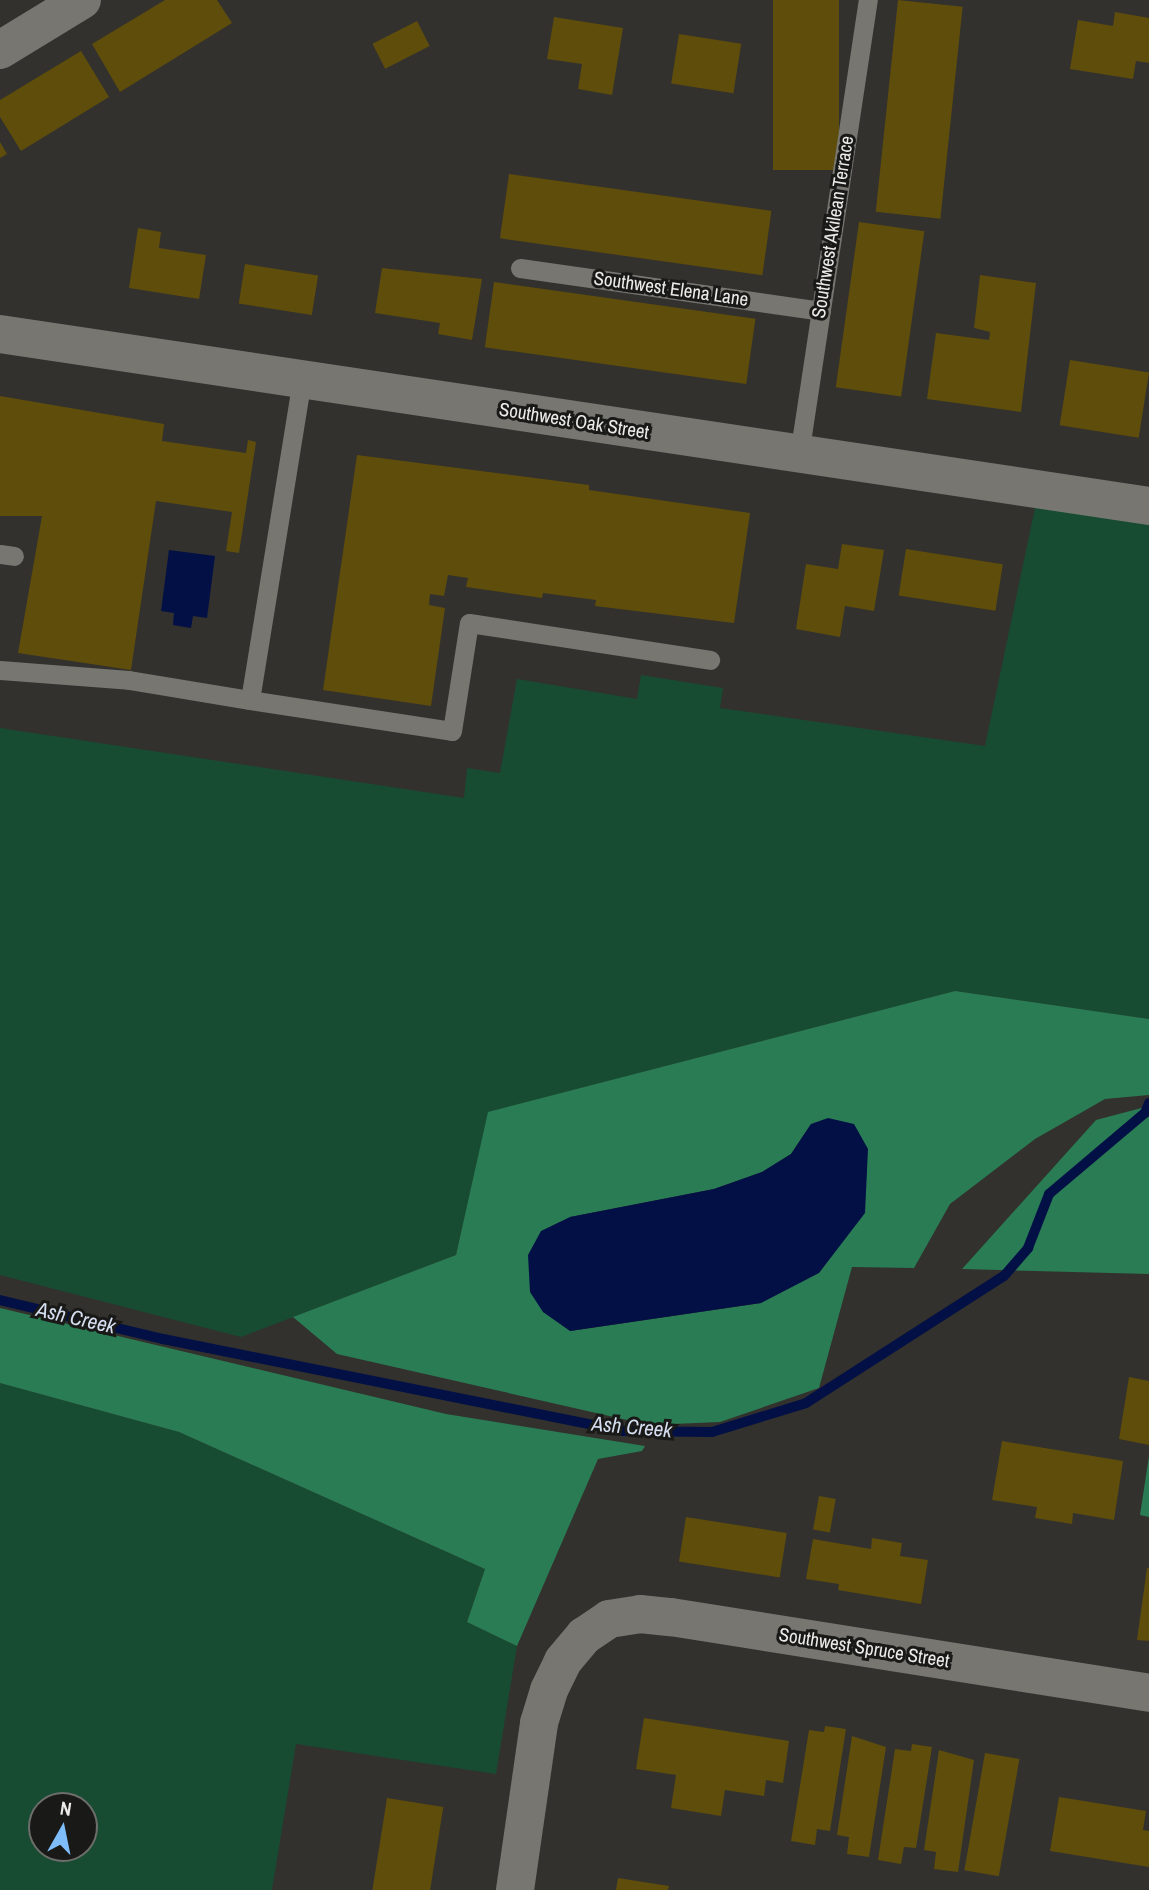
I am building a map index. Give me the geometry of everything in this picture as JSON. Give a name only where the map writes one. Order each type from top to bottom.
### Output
[{"type":"street","points":[[0,50],[82,0]]},
{"type":"street","name":"Southwest Oak Street","points":[[0,334],[1149,506]]},
{"type":"street","name":"Southwest Spruce Street","points":[[515,1890],[539,1723],[563,1661],[583,1636],[609,1619],[640,1614],[671,1617],[1149,1693]]},
{"type":"lane","name":"Southwest Akilean Terrace","points":[[799,455],[868,0]]},
{"type":"lane","name":"Southwest Elena Lane","points":[[520,268],[821,311]]},
{"type":"lane","points":[[250,700],[302,379]]},
{"type":"lane","points":[[0,670],[129,680],[452,731],[468,623],[710,660]]},
{"type":"green space","points":[[1036,503],[1149,516],[1149,1019],[955,991],[489,1112],[456,1255],[241,1337],[0,1275],[0,728],[464,798],[467,768],[500,773],[517,679],[637,699],[641,675],[723,688],[720,708],[985,746]]},
{"type":"green space","points":[[955,991],[1149,1019],[1149,1095],[1105,1099],[1035,1139],[950,1204],[914,1268],[852,1267],[819,1388],[720,1422],[649,1425],[337,1354],[293,1317],[456,1255],[488,1112]],"holes":[[[811,1124],[761,1303],[570,1331],[570,1217],[714,1189],[762,1172],[791,1154]]]},
{"type":"green space","points":[[1149,1106],[1149,1274],[962,1269],[1096,1120]]},
{"type":"green space","points":[[0,1308],[446,1414],[645,1446],[642,1451],[598,1459],[517,1646],[467,1622],[485,1569],[179,1432],[0,1383]]},
{"type":"green space","points":[[0,1383],[179,1432],[485,1569],[467,1622],[517,1646],[496,1774],[296,1744],[272,1890],[0,1890]]},
{"type":"green space","points":[[1149,1456],[1149,1517],[1140,1515]]},
{"type":"shaded area","points":[[169,550],[215,556],[207,618],[193,616],[191,628],[173,625],[174,613],[161,611]]},
{"type":"shaded area","points":[[828,1118],[854,1124],[868,1149],[865,1213],[819,1273],[761,1303],[570,1331],[543,1312],[530,1292],[528,1255],[541,1231],[570,1217],[714,1189],[762,1172],[791,1154],[811,1124]]},
{"type":"building","points":[[165,0],[217,0],[232,23],[120,92],[92,44]]},
{"type":"building","points":[[773,0],[839,0],[839,170],[773,170]]},
{"type":"building","points":[[898,0],[963,7],[940,219],[876,212]]},
{"type":"building","points":[[1115,12],[1149,18],[1149,63],[1136,61],[1133,79],[1070,69],[1078,20],[1113,26]]},
{"type":"building","points":[[554,17],[623,28],[612,95],[578,89],[582,64],[547,59]]},
{"type":"building","points":[[417,21],[430,46],[385,69],[372,44]]},
{"type":"building","points":[[679,34],[741,44],[733,93],[671,83]]},
{"type":"building","points":[[81,51],[109,97],[21,151],[0,117],[0,100]]},
{"type":"building","points":[[0,142],[7,154],[0,158]]},
{"type":"building","points":[[509,174],[771,211],[762,275],[500,238]]},
{"type":"building","points":[[859,222],[924,231],[901,397],[836,387]]},
{"type":"building","points":[[138,228],[161,232],[159,248],[206,255],[199,299],[129,288]]},
{"type":"building","points":[[245,264],[318,276],[312,315],[239,304]]},
{"type":"building","points":[[382,268],[482,279],[472,340],[438,334],[440,323],[375,313]]},
{"type":"building","points":[[980,275],[1036,283],[1021,412],[927,399],[936,333],[989,340],[990,332],[974,328]]},
{"type":"building","points":[[494,282],[755,319],[746,384],[485,347]]},
{"type":"building","points":[[1070,360],[1149,373],[1139,438],[1060,425]]},
{"type":"building","points":[[0,396],[164,424],[162,441],[246,453],[248,440],[256,442],[239,553],[226,551],[232,512],[156,501],[131,670],[18,653],[42,516],[0,516]]},
{"type":"building","points":[[357,455],[589,485],[589,490],[750,513],[734,623],[595,606],[596,600],[543,593],[542,598],[466,587],[468,578],[448,575],[444,596],[430,594],[429,605],[445,608],[431,706],[323,690]]},
{"type":"building","points":[[842,544],[884,550],[874,611],[845,606],[840,637],[796,629],[806,564],[838,569]]},
{"type":"building","points":[[906,549],[1003,564],[995,611],[899,595]]},
{"type":"building","points":[[1129,1377],[1149,1381],[1149,1445],[1119,1439]]},
{"type":"building","points":[[1002,1441],[1123,1461],[1114,1520],[1073,1513],[1072,1524],[1035,1518],[1037,1507],[992,1500]]},
{"type":"building","points":[[819,1496],[836,1499],[830,1532],[813,1529]]},
{"type":"building","points":[[686,1517],[787,1533],[780,1577],[679,1561]]},
{"type":"building","points":[[872,1538],[902,1543],[900,1556],[928,1560],[921,1604],[838,1590],[839,1584],[806,1579],[813,1539],[871,1549]]},
{"type":"building","points":[[1149,1568],[1149,1641],[1137,1640]]},
{"type":"building","points":[[644,1718],[789,1741],[783,1783],[766,1780],[764,1796],[725,1790],[721,1816],[671,1808],[676,1775],[636,1769]]},
{"type":"building","points":[[825,1726],[846,1729],[830,1831],[817,1829],[815,1845],[791,1841],[809,1730],[824,1732]]},
{"type":"building","points":[[852,1736],[886,1747],[869,1857],[847,1854],[849,1837],[837,1835]]},
{"type":"building","points":[[912,1744],[932,1747],[916,1848],[904,1847],[901,1864],[878,1860],[895,1749],[911,1751]]},
{"type":"building","points":[[939,1750],[974,1760],[958,1872],[934,1869],[936,1852],[924,1850]]},
{"type":"building","points":[[985,1753],[1019,1759],[999,1876],[964,1870]]},
{"type":"building","points":[[1059,1797],[1146,1811],[1143,1830],[1149,1831],[1149,1867],[1050,1851]]},
{"type":"building","points":[[387,1798],[443,1807],[430,1890],[372,1890]]},
{"type":"building","points":[[618,1878],[669,1886],[668,1890],[616,1890]]},
{"type":"waterway","name":"Ash Creek","points":[[0,1300],[163,1339],[623,1431],[712,1432],[806,1403],[1004,1276],[1028,1248],[1049,1194],[1145,1113],[1149,1103]]}]
